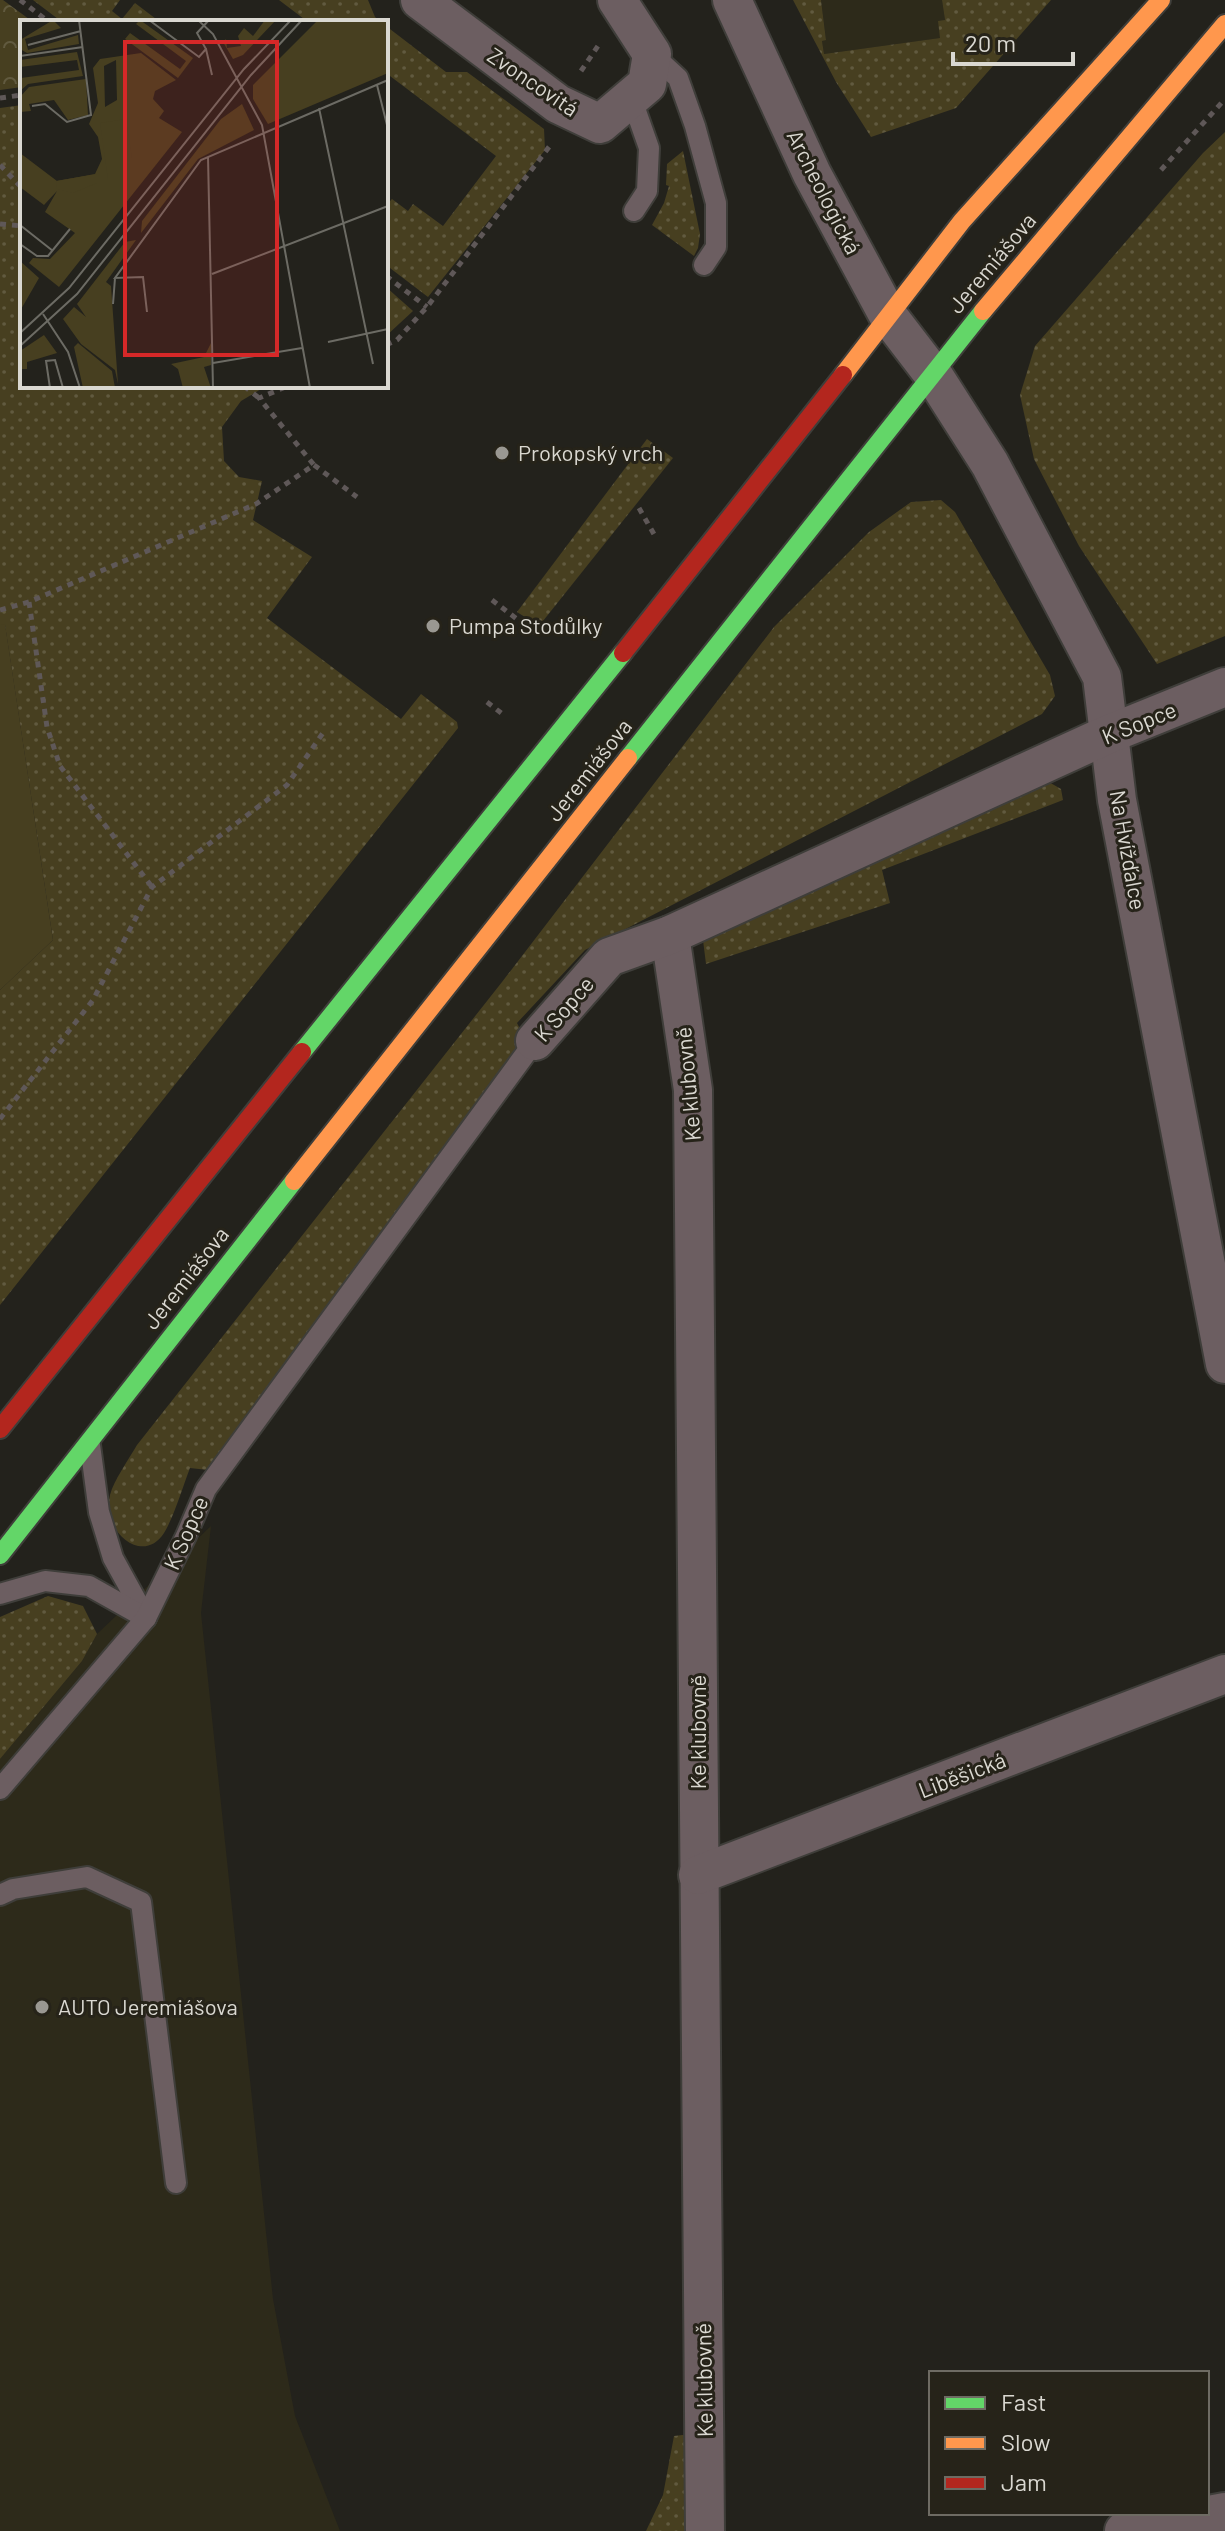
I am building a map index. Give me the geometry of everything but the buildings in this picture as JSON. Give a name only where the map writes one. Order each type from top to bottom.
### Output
[{"type":"main road","name":"Jeremiášova","points":[[0,1429],[798,434],[984,195],[1161,0]]},
{"type":"main road","name":"Jeremiášova","points":[[0,1555],[932,373],[1225,24]]},
{"type":"street","name":"Zvoncovitá","points":[[420,0],[558,104],[600,124],[647,84],[652,54]]},
{"type":"street","name":"Archeologická","points":[[732,0],[812,174],[889,317],[932,373]]},
{"type":"street","points":[[619,3],[652,54]]},
{"type":"street","name":"Na Hvížďalce","points":[[932,373],[990,464],[1102,677],[1117,800],[1225,1364]]},
{"type":"street","name":"K Sopce","points":[[535,1041],[609,957],[670,935],[1109,734],[1225,687]]},
{"type":"street","name":"Ke klubovně","points":[[670,935],[693,1090],[705,2531]]},
{"type":"street","name":"Liběšická","points":[[698,1875],[1225,1674]]},
{"type":"street","points":[[1124,2531],[1225,2512]]},
{"type":"lane","points":[[652,54],[678,78],[716,203],[716,247],[704,265]]},
{"type":"lane","points":[[631,97],[649,148],[647,191],[634,211]]},
{"type":"lane","name":"K Sopce","points":[[0,1789],[146,1618],[206,1489],[535,1041]]},
{"type":"lane","points":[[89,1440],[99,1512],[113,1558],[146,1618]]},
{"type":"lane","points":[[0,1594],[45,1581],[89,1586],[146,1618]]},
{"type":"lane","points":[[0,1895],[13,1889],[87,1877],[141,1902],[176,2183]]},
{"type":"path","points":[[20,0],[46,20]]},
{"type":"path","points":[[388,344],[397,340],[427,307],[557,137],[548,121],[600,43],[598,27],[619,3]]},
{"type":"path","points":[[0,98],[20,95]]},
{"type":"path","points":[[1166,165],[1225,99]]},
{"type":"path","points":[[0,165],[20,186]]},
{"type":"path","points":[[0,224],[20,226]]},
{"type":"path","points":[[388,278],[427,307]]},
{"type":"path","points":[[246,388],[259,398],[314,465],[357,497]]},
{"type":"path","points":[[259,398],[283,388]]},
{"type":"path","points":[[0,610],[29,602],[256,504],[314,465]]},
{"type":"path","points":[[639,508],[655,536]]},
{"type":"path","points":[[492,600],[539,636]]},
{"type":"path","points":[[29,602],[47,727],[60,766],[152,887]]},
{"type":"path","points":[[487,702],[505,716]]},
{"type":"path","points":[[0,1119],[93,1000],[152,887],[287,785],[325,730]]},
{"type":"shaded area","points":[[821,0],[942,0],[945,20],[941,38],[824,54],[822,41],[826,39]]},
{"type":"shaded area","points":[[211,1526],[201,1613],[273,2299],[295,2416],[340,2531],[0,2531],[0,1759],[82,1661],[97,1634]]},
{"type":"green space","points":[[0,0],[3,0],[30,20],[20,20],[20,87],[0,90]]},
{"type":"green space","points":[[33,0],[120,0],[112,11],[122,19],[135,3],[157,20],[59,20]]},
{"type":"green space","points":[[279,0],[368,0],[379,20],[305,20]]},
{"type":"green space","points":[[793,0],[821,0],[826,40],[822,41],[824,54],[940,38],[938,21],[945,20],[942,0],[1051,0],[956,108],[871,137],[836,82]]},
{"type":"green space","points":[[388,28],[446,72],[467,72],[544,129],[545,150],[428,297],[388,267],[388,203],[392,199],[408,211],[413,204],[443,226],[496,156],[388,75]]},
{"type":"green space","points":[[20,105],[20,388],[263,388],[241,401],[222,427],[224,461],[239,477],[262,481],[253,520],[312,557],[267,618],[401,719],[421,694],[457,722],[458,728],[0,1305],[0,990],[53,940],[5,625],[0,625],[0,108]]},
{"type":"green space","points":[[1225,132],[1225,636],[1157,664],[1079,546],[1034,459],[1020,395],[1035,346],[1203,153]]},
{"type":"green space","points":[[683,151],[700,234],[694,256],[652,225],[669,186],[666,185],[667,164]]},
{"type":"green space","points":[[388,289],[413,311],[388,334]]},
{"type":"green space","points":[[647,439],[673,458],[539,626],[517,612]]},
{"type":"green space","points":[[941,500],[955,512],[1050,675],[1055,696],[1042,714],[585,950],[517,1023],[526,1041],[208,1470],[190,1468],[164,1533],[145,1546],[126,1540],[112,1521],[110,1495],[137,1445],[502,982],[774,627],[869,532],[911,502]]},
{"type":"green space","points":[[5,624],[53,940],[0,990],[0,625]]},
{"type":"green space","points":[[1047,781],[1061,789],[1063,800],[882,870],[890,903],[706,964],[702,932]]},
{"type":"green space","points":[[48,1596],[83,1606],[97,1634],[82,1661],[0,1759],[0,1617]]},
{"type":"green space","points":[[691,2434],[692,2531],[646,2531],[663,2495],[674,2436]]},
{"type":"traffic: fast","points":[[628,758],[983,311]]},
{"type":"traffic: fast","points":[[302,1052],[623,653]]},
{"type":"traffic: fast","points":[[0,1555],[294,1181]]},
{"type":"traffic: slow","points":[[843,375],[962,221],[1161,0]]},
{"type":"traffic: slow","points":[[983,311],[1225,24]]},
{"type":"traffic: slow","points":[[294,1181],[628,758]]},
{"type":"traffic: jam","points":[[623,653],[843,375]]},
{"type":"traffic: jam","points":[[0,1429],[302,1052]]},
{"type":"place","name":"Prokopský vrch","points":[[502,453]]},
{"type":"place","name":"Pumpa Stodůlky","points":[[433,626]]},
{"type":"place","name":"AUTO Jeremiášova","points":[[42,2007]]}]
